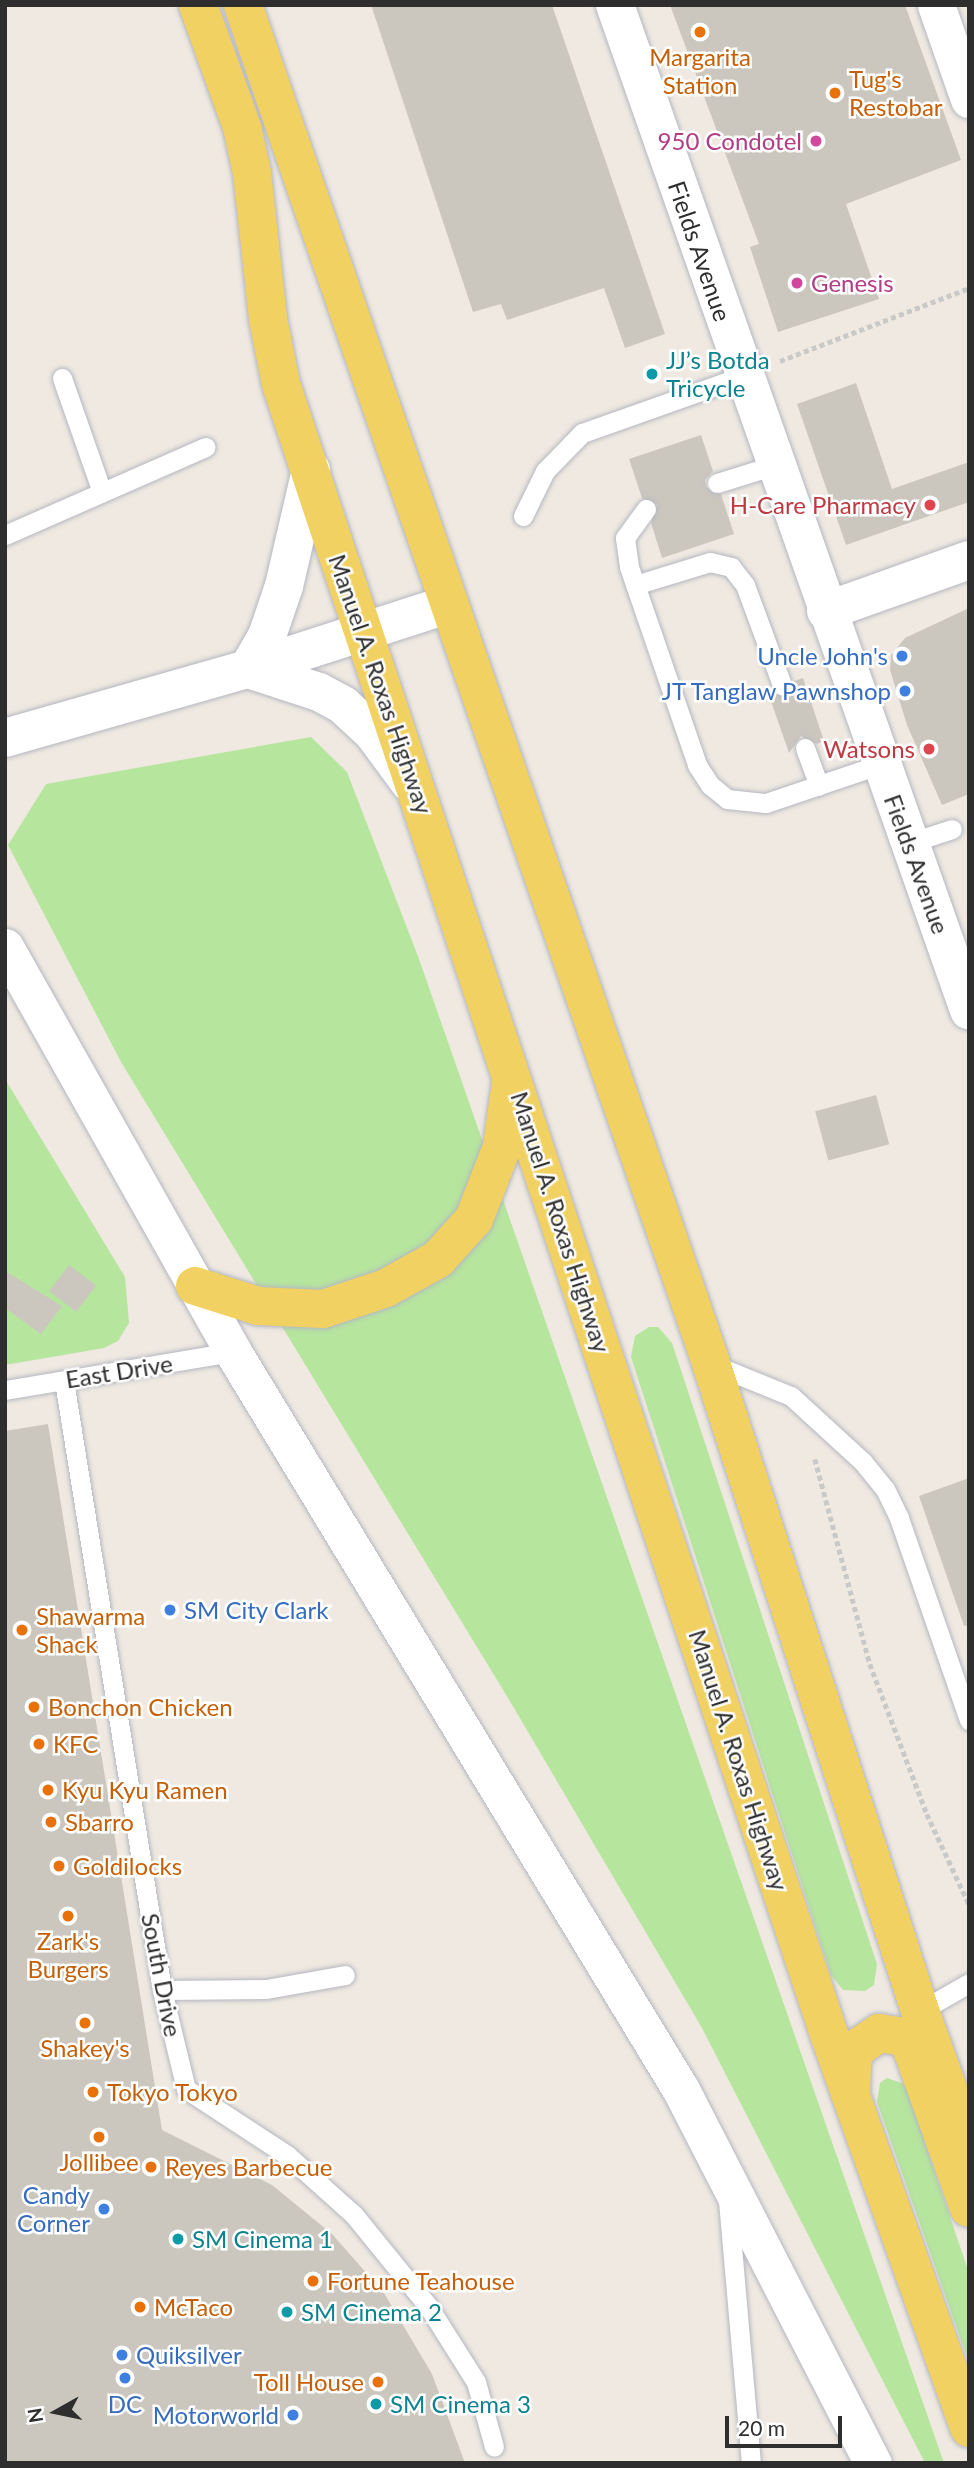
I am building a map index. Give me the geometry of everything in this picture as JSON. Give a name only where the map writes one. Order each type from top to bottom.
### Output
[{"type":"main road","name":"Manuel A. Roxas Highway","points":[[198,5],[242,127],[252,173],[268,319],[281,384],[852,2100],[969,2428]]},
{"type":"main road","points":[[243,5],[711,1363],[920,2011],[968,2142]]},
{"type":"main road","name":"Fields Avenue","points":[[615,5],[743,376],[969,1010]]},
{"type":"main road","points":[[248,669],[267,636],[284,586],[311,470]]},
{"type":"main road","points":[[826,611],[969,560]]},
{"type":"main road","points":[[5,738],[363,635],[449,604]]},
{"type":"main road","points":[[248,669],[319,692],[343,705],[373,733],[421,799]]},
{"type":"main road","points":[[195,1286],[258,1306],[323,1309],[386,1288],[438,1259],[474,1219],[502,1147],[512,1073]]},
{"type":"main road","points":[[852,2100],[852,2061],[857,2048],[879,2034],[903,2037],[911,2046],[969,2208]]},
{"type":"street","points":[[936,5],[969,99]]},
{"type":"street","points":[[5,947],[233,1352],[726,2172],[873,2463]]},
{"type":"lane","points":[[523,516],[545,471],[582,433],[743,376]]},
{"type":"lane","points":[[62,377],[102,492]]},
{"type":"lane","points":[[5,535],[205,447]]},
{"type":"lane","points":[[718,483],[775,465]]},
{"type":"lane","points":[[646,509],[629,527],[625,538],[635,585],[697,765],[710,785],[727,799],[745,804],[766,803],[881,764]]},
{"type":"lane","points":[[635,585],[710,562],[732,567],[745,586],[782,685]]},
{"type":"lane","points":[[806,748],[819,786]]},
{"type":"lane","points":[[909,843],[952,829]]},
{"type":"lane","name":"East Drive","points":[[5,1390],[233,1352]]},
{"type":"lane","points":[[711,1363],[791,1396],[863,1462],[885,1489],[899,1518],[969,1720]]},
{"type":"lane","name":"South Drive","points":[[64,1381],[162,1990],[186,2089],[287,2155],[354,2215],[428,2306],[476,2382],[495,2448]]},
{"type":"lane","points":[[162,1990],[266,1989],[345,1975]]},
{"type":"lane","points":[[920,2011],[969,1983]]},
{"type":"lane","points":[[726,2172],[751,2463]]},
{"type":"path","points":[[743,376],[969,288]]},
{"type":"path","points":[[813,1454],[870,1664],[927,1814],[969,1904]]},
{"type":"green space","points":[[311,737],[347,772],[419,959],[944,2463],[925,2463],[702,2028],[511,1703],[121,1062],[8,845],[46,784]]},
{"type":"green space","points":[[5,1079],[125,1277],[129,1323],[118,1341],[104,1348],[5,1365]]},
{"type":"green space","points":[[649,1327],[658,1327],[672,1343],[877,1964],[874,1985],[865,1991],[843,1990],[831,1975],[631,1357],[635,1336]]},
{"type":"green space","points":[[887,2078],[904,2084],[969,2273],[969,2363],[877,2102],[880,2083]]},
{"type":"building","points":[[371,5],[552,5],[665,334],[625,348],[604,288],[507,320],[501,304],[473,312]]},
{"type":"building","points":[[670,5],[905,5],[961,160],[846,204],[879,299],[778,332],[750,247],[759,244]]},
{"type":"building","points":[[856,383],[892,489],[969,462],[969,502],[846,545],[797,404]]},
{"type":"building","points":[[701,435],[713,471],[705,480],[706,487],[721,494],[734,534],[662,558],[651,523],[657,505],[642,498],[629,459]]},
{"type":"building","points":[[969,608],[969,794],[942,805],[907,725],[890,670],[891,655],[905,638]]},
{"type":"building","points":[[803,678],[824,741],[817,744],[801,736],[789,753],[767,690],[786,697],[792,692],[794,681]]},
{"type":"building","points":[[876,1095],[889,1144],[828,1161],[815,1111]]},
{"type":"building","points":[[69,1265],[96,1285],[76,1312],[49,1291]]},
{"type":"building","points":[[5,1271],[62,1306],[41,1334],[5,1308]]},
{"type":"building","points":[[48,1424],[162,2130],[272,2185],[332,2234],[384,2293],[432,2374],[465,2463],[5,2463],[5,1431]]},
{"type":"building","points":[[969,1478],[969,1625],[964,1626],[919,1496]]},
{"type":"place","name":"Margarita Station","points":[[700,32]]},
{"type":"place","name":"Tug's Restobar","points":[[835,93]]},
{"type":"place","name":"950 Condotel","points":[[816,141]]},
{"type":"place","name":"Genesis","points":[[797,283]]},
{"type":"place","name":"JJ’s Botda Tricycle","points":[[652,374]]},
{"type":"place","name":"H-Care Pharmacy","points":[[930,505]]},
{"type":"place","name":"Uncle John's","points":[[902,656]]},
{"type":"place","name":"JT Tanglaw Pawnshop","points":[[905,691]]},
{"type":"place","name":"Watsons","points":[[929,749]]},
{"type":"place","name":"SM City Clark","points":[[170,1610]]},
{"type":"place","name":"Shawarma Shack","points":[[22,1630]]},
{"type":"place","name":"Bonchon Chicken","points":[[34,1707]]},
{"type":"place","name":"KFC","points":[[39,1744]]},
{"type":"place","name":"Kyu Kyu Ramen","points":[[48,1790]]},
{"type":"place","name":"Sbarro","points":[[51,1822]]},
{"type":"place","name":"Goldilocks","points":[[59,1866]]},
{"type":"place","name":"Zark's Burgers","points":[[68,1916]]},
{"type":"place","name":"Shakey's","points":[[85,2023]]},
{"type":"place","name":"Tokyo Tokyo","points":[[93,2092]]},
{"type":"place","name":"Jollibee","points":[[99,2137]]},
{"type":"place","name":"Reyes Barbecue","points":[[151,2167]]},
{"type":"place","name":"Candy Corner","points":[[104,2209]]},
{"type":"place","name":"SM Cinema 1","points":[[178,2239]]},
{"type":"place","name":"Fortune Teahouse","points":[[313,2281]]},
{"type":"place","name":"McTaco","points":[[140,2307]]},
{"type":"place","name":"SM Cinema 2","points":[[287,2312]]},
{"type":"place","name":"Quiksilver","points":[[122,2355]]},
{"type":"place","name":"DC","points":[[125,2378]]},
{"type":"place","name":"Toll House","points":[[378,2382]]},
{"type":"place","name":"SM Cinema 3","points":[[376,2404]]},
{"type":"place","name":"Motorworld","points":[[293,2415]]}]
